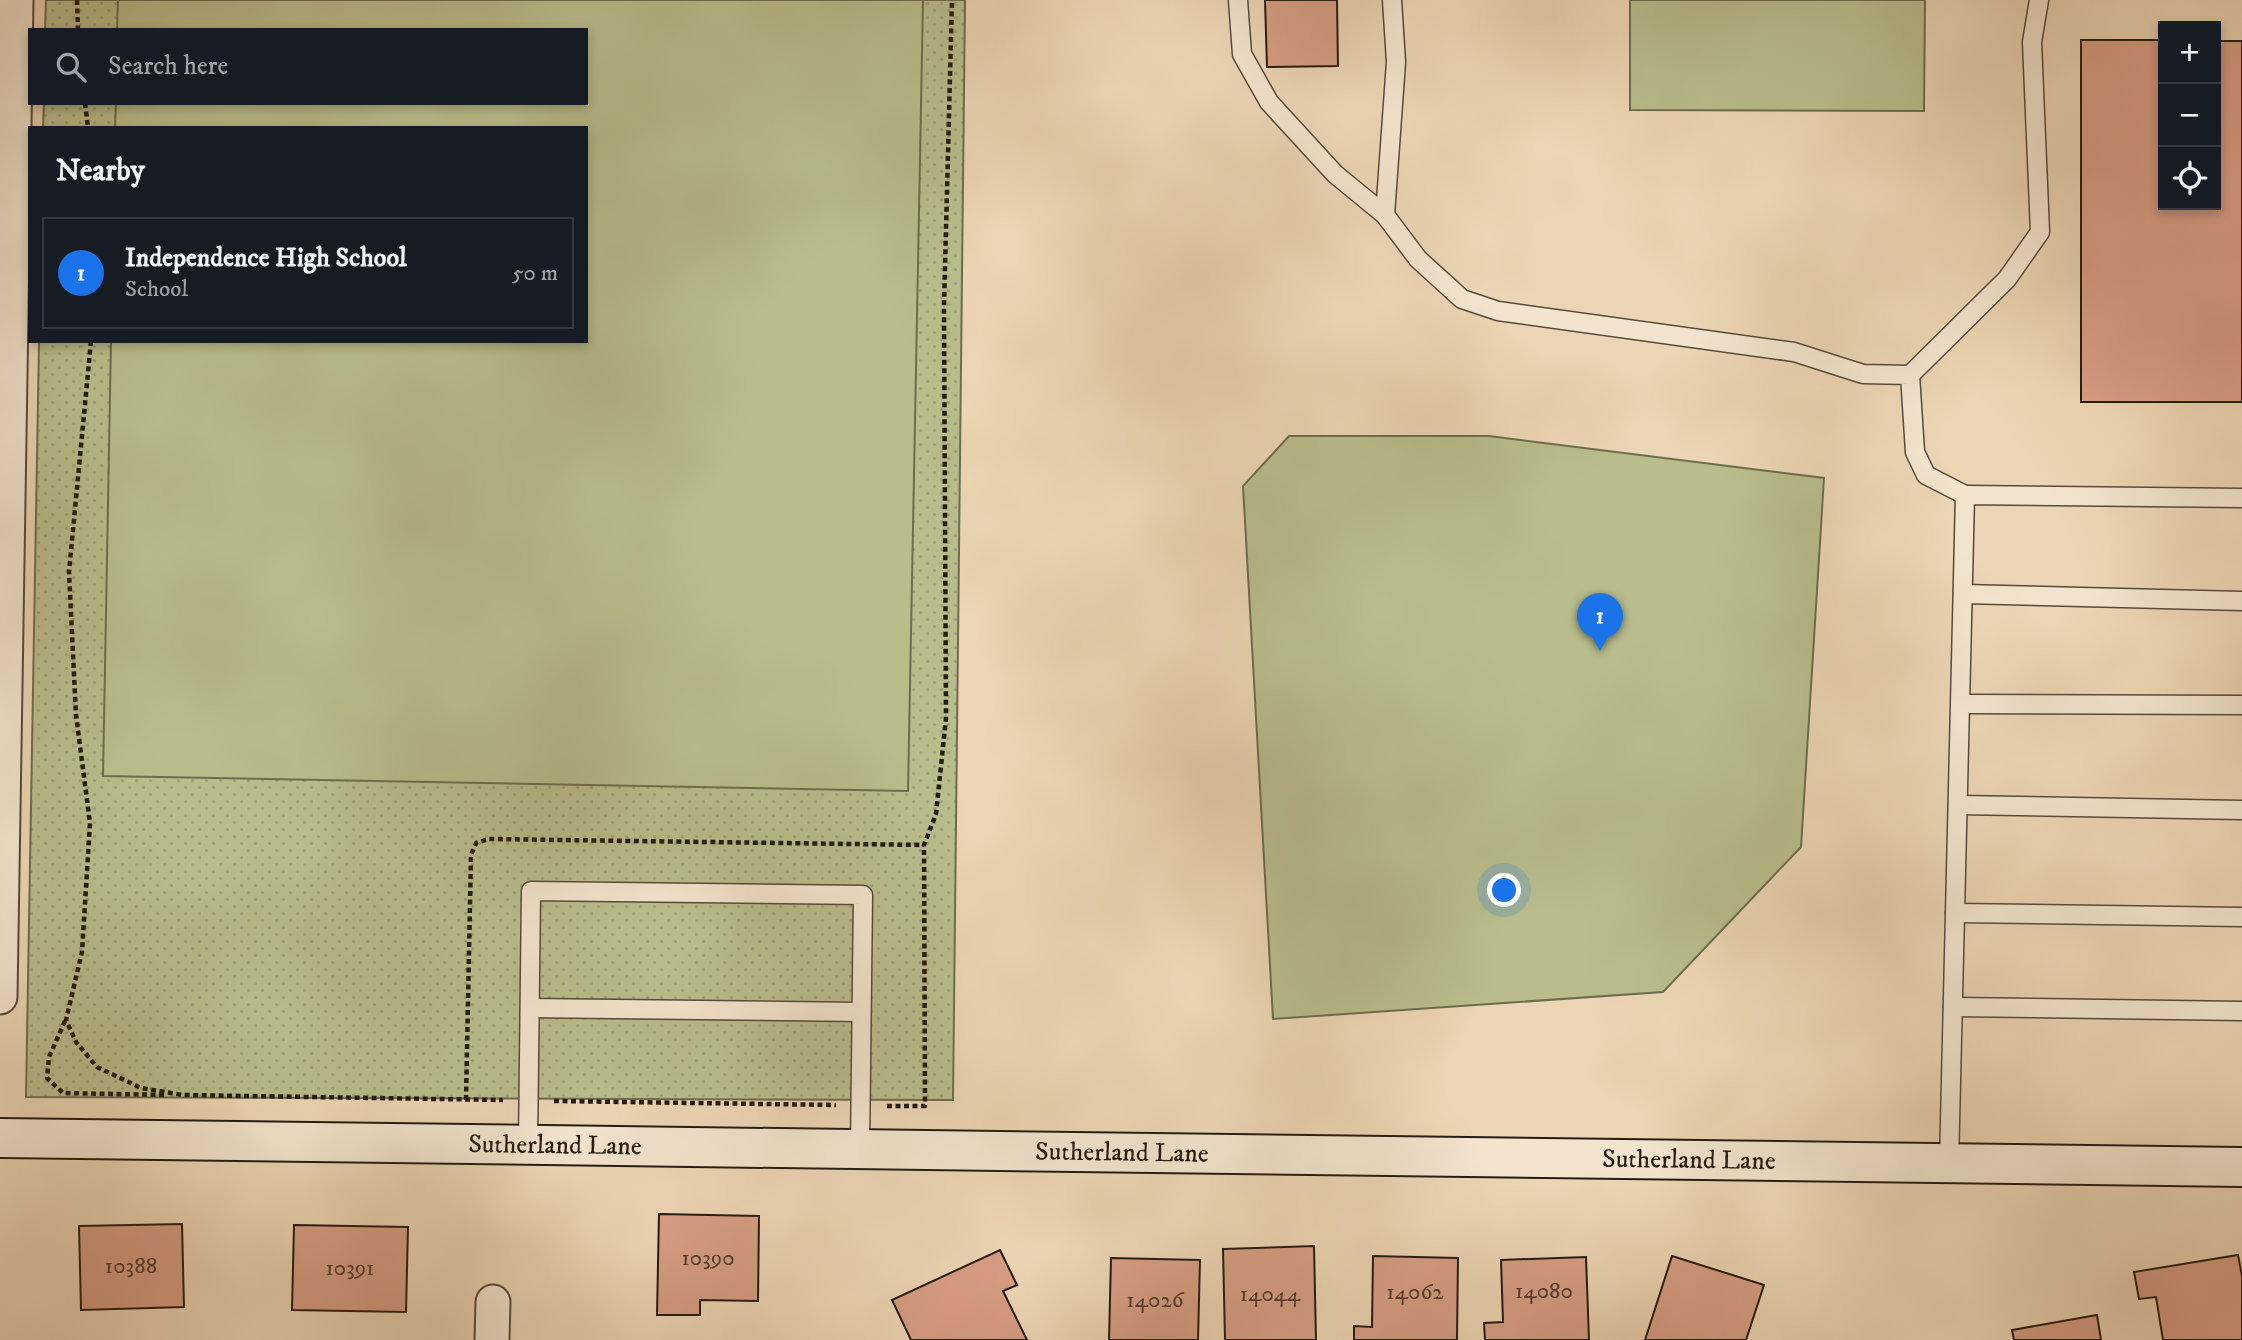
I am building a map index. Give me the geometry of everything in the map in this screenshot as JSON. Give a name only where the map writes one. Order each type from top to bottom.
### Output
[{"type":"street","points":[[0,998],[16,0]]},
{"type":"street","name":"Sutherland Lane","points":[[0,1138],[2242,1167]]},
{"type":"street","points":[[492,1340],[493,1302]]},
{"type":"lane","points":[[1238,0],[1241,54],[1269,102],[1335,174],[1385,215],[1418,259],[1462,299],[1498,311],[1794,352],[1863,374],[1910,376],[2007,279],[2040,232],[2032,42],[2039,0]]},
{"type":"lane","points":[[1385,215],[1396,62],[1392,0]]},
{"type":"lane","points":[[1910,376],[1915,452],[1926,475],[1965,495],[2242,498]]},
{"type":"lane","points":[[1949,1164],[1965,495]]},
{"type":"lane","points":[[1963,594],[2242,601]]},
{"type":"lane","points":[[1961,704],[2242,705]]},
{"type":"lane","points":[[1958,805],[2242,810]]},
{"type":"lane","points":[[527,1145],[531,891],[863,895],[860,1149]]},
{"type":"lane","points":[[1955,913],[2242,917]]},
{"type":"lane","points":[[1953,1007],[2242,1011]]},
{"type":"lane","points":[[530,1008],[861,1012]]},
{"type":"path","points":[[77,0],[78,28]]},
{"type":"path","points":[[91,343],[69,572],[76,715],[90,823],[82,953],[66,1020],[49,1056],[47,1078],[55,1088],[63,1093],[925,1106],[924,845],[936,814],[946,718],[944,306],[952,0]]},
{"type":"path","points":[[85,105],[88,126]]},
{"type":"path","points":[[66,1020],[76,1042],[97,1067],[141,1088],[183,1095]]},
{"type":"green space","points":[[46,0],[965,0],[953,1100],[26,1097],[39,343],[588,343],[588,126],[43,126],[44,105],[588,105],[588,28],[45,28]]},
{"type":"green space","points":[[118,0],[923,0],[908,791],[103,776],[111,343],[588,343],[588,126],[115,126],[116,105],[588,105],[588,28],[117,28]]},
{"type":"green space","points":[[1630,0],[1925,0],[1924,111],[1630,110]]},
{"type":"green space","points":[[1289,436],[1489,436],[1824,478],[1801,847],[1663,992],[1273,1019],[1243,486]]},
{"type":"building","points":[[1265,0],[1337,0],[1338,66],[1267,67]]},
{"type":"building","points":[[2081,40],[2158,40],[2158,210],[2221,210],[2221,41],[2242,41],[2242,402],[2081,402]]},
{"type":"building","points":[[659,1214],[759,1216],[758,1301],[700,1300],[700,1315],[657,1315]]},
{"type":"building","points":[[182,1224],[184,1307],[81,1310],[79,1226]]},
{"type":"building","points":[[294,1225],[408,1227],[406,1312],[292,1310]]},
{"type":"building","points":[[1314,1246],[1316,1340],[1225,1340],[1223,1249]]},
{"type":"building","points":[[1000,1250],[1017,1285],[1003,1291],[1027,1340],[911,1340],[892,1300]]},
{"type":"building","points":[[2238,1255],[2242,1276],[2242,1340],[2163,1340],[2156,1297],[2139,1299],[2134,1272]]},
{"type":"building","points":[[1373,1256],[1458,1258],[1457,1340],[1354,1340],[1354,1326],[1372,1327]]},
{"type":"building","points":[[1672,1256],[1764,1285],[1746,1340],[1645,1340]]},
{"type":"building","points":[[1586,1257],[1589,1340],[1485,1340],[1484,1323],[1503,1322],[1501,1260]]},
{"type":"building","points":[[1111,1258],[1200,1260],[1198,1340],[1109,1340]]},
{"type":"building","points":[[2097,1315],[2101,1340],[2014,1340],[2012,1330]]},
{"type":"place","name":"Independence High School","points":[[1600,651]]}]
